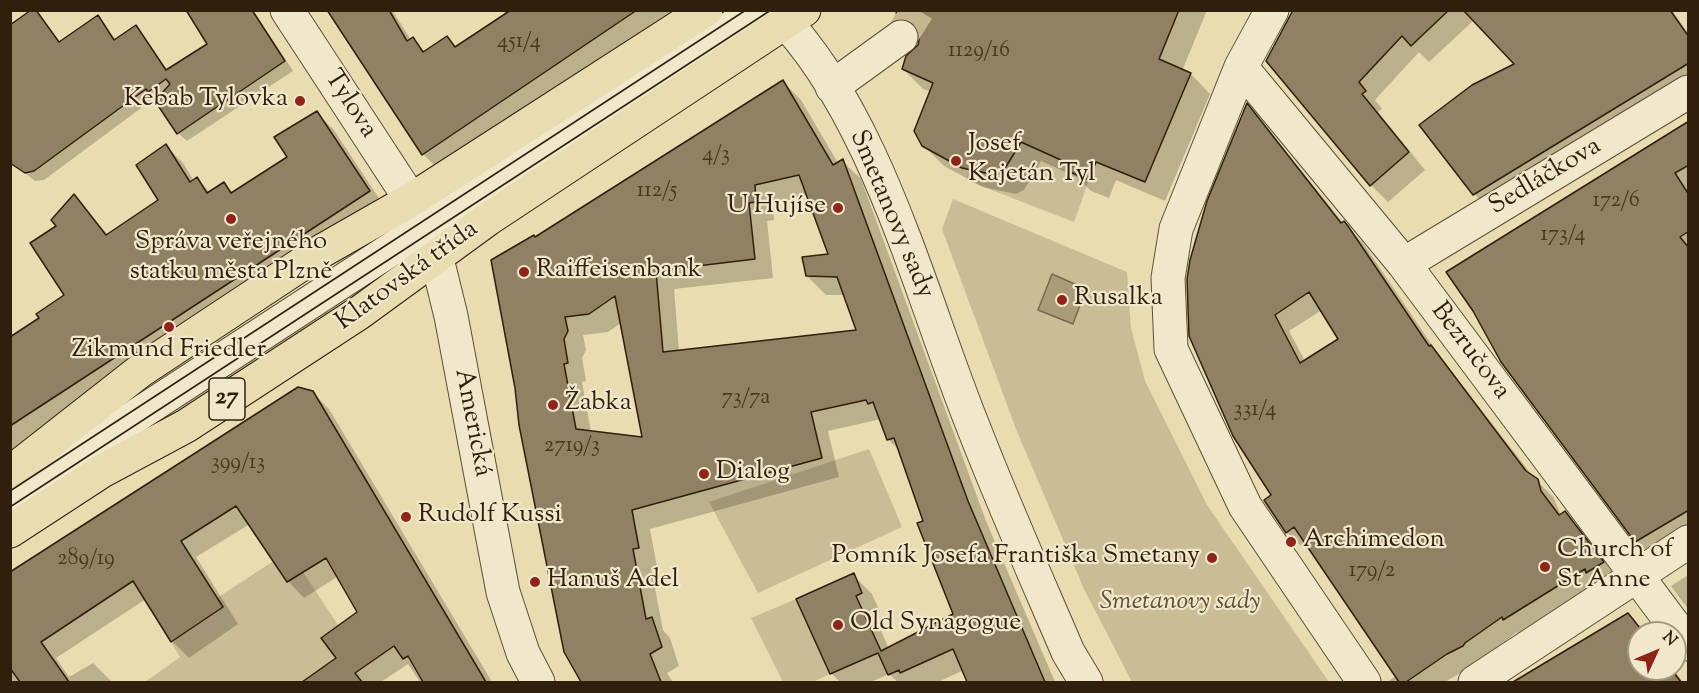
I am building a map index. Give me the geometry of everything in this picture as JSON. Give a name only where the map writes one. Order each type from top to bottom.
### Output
[{"type":"main road","points":[[10,473],[131,377],[320,252],[411,200],[706,10]]},
{"type":"main road","name":"Klatovská třída","points":[[10,531],[102,471],[196,420],[359,313],[431,242],[781,13]]},
{"type":"street","name":"Tylova","points":[[287,10],[411,200]]},
{"type":"street","points":[[1272,10],[1241,67],[1176,229],[1168,278],[1171,349],[1245,506],[1364,682]]},
{"type":"street","name":"Smetanovy sady","points":[[781,13],[811,52],[874,163],[971,421],[1068,652],[1086,682]]},
{"type":"street","points":[[832,87],[901,37]]},
{"type":"street","name":"Bezručova","points":[[1241,67],[1404,264],[1689,644]]},
{"type":"street","name":"Sedláčkova","points":[[1404,264],[1689,92]]},
{"type":"street","name":"Americká","points":[[411,200],[431,242],[451,316],[503,592],[523,653],[538,682]]},
{"type":"street","name":"Klatovská třída","points":[[10,498],[431,242]]},
{"type":"street","points":[[1475,682],[1636,574],[1689,542]]},
{"type":"green space","points":[[1021,142],[1072,165],[1070,172],[1089,180],[1074,222],[966,180],[970,167],[995,175],[1004,170]]},
{"type":"green space","name":"Smetanovy sady","points":[[953,199],[1127,272],[1131,328],[1145,381],[1207,505],[1329,682],[1132,682],[1084,589],[1016,429],[942,229]]},
{"type":"green space","points":[[869,449],[902,527],[758,593],[709,502]]},
{"type":"green space","points":[[272,562],[287,582],[303,572],[338,625],[321,638],[336,658],[302,682],[145,682],[180,657],[171,642],[223,607],[217,598]]},
{"type":"green space","points":[[796,599],[830,674],[813,682],[783,682],[751,618]]},
{"type":"shaded area","points":[[1052,274],[1086,289],[1073,324],[1038,310]]},
{"type":"building","points":[[31,10],[36,10],[59,42],[98,15],[114,40],[136,25],[166,70],[207,44],[186,10],[252,10],[285,61],[177,134],[155,101],[170,84],[166,79],[148,92],[146,89],[34,171],[25,173],[10,163],[10,25]]},
{"type":"building","points":[[327,10],[389,10],[407,41],[413,37],[423,52],[447,36],[455,47],[511,10],[637,10],[422,155]]},
{"type":"building","points":[[896,10],[1179,10],[1159,59],[1191,73],[1145,182],[1096,162],[1089,180],[1070,172],[1072,165],[1021,142],[1004,170],[995,175],[962,168],[922,146],[914,131],[933,83],[902,69],[906,56],[918,45],[920,34],[909,20],[897,19]]},
{"type":"building","points":[[1293,10],[1449,10],[1411,46],[1402,36],[1359,82],[1366,91],[1362,94],[1409,152],[1370,186],[1266,61]]},
{"type":"building","points":[[1463,10],[1670,10],[1689,37],[1689,63],[1473,195],[1419,125],[1472,85],[1514,64]]},
{"type":"building","points":[[783,80],[833,165],[843,159],[968,501],[1045,682],[967,682],[953,649],[900,673],[899,670],[888,675],[878,653],[830,674],[796,599],[854,573],[862,593],[856,596],[881,651],[953,614],[917,523],[923,521],[894,438],[887,440],[873,402],[868,404],[866,400],[811,412],[822,458],[632,510],[639,548],[633,549],[646,619],[652,617],[662,647],[650,654],[661,682],[581,682],[564,652],[519,425],[515,388],[491,260],[534,235],[535,237]],"holes":[[[799,175],[828,254],[802,257],[806,276],[837,277],[856,330],[663,352],[656,271],[755,259],[749,203],[756,202],[755,185]],[[615,296],[642,437],[576,429],[564,364],[568,363],[564,339],[568,331],[565,317],[589,314]]]},
{"type":"building","points":[[1247,103],[1341,223],[1344,221],[1348,226],[1429,346],[1431,345],[1526,471],[1538,479],[1541,491],[1559,515],[1565,511],[1604,562],[1586,573],[1585,569],[1503,620],[1502,617],[1463,646],[1406,682],[1399,682],[1294,527],[1286,533],[1264,500],[1271,495],[1233,436],[1189,336],[1187,279],[1190,260],[1207,201]],"holes":[[[1309,292],[1338,339],[1300,363],[1275,315]]]},
{"type":"building","points":[[317,111],[370,191],[10,426],[10,337],[39,318],[36,314],[64,295],[30,243],[56,226],[51,220],[74,194],[106,235],[158,200],[136,165],[166,144],[190,182],[197,177],[207,193],[224,182],[231,193],[287,157],[274,137]]},
{"type":"building","points":[[1689,121],[1689,165],[1675,173],[1689,195],[1689,231],[1680,237],[1689,248],[1689,510],[1635,542],[1501,362],[1473,311],[1446,272]]},
{"type":"building","points":[[298,387],[313,391],[486,682],[423,682],[408,656],[403,659],[394,646],[355,673],[362,682],[302,682],[336,658],[321,638],[357,612],[326,558],[287,582],[236,506],[181,541],[223,607],[171,642],[133,581],[41,642],[69,682],[20,682],[10,668],[10,572]]},
{"type":"building","points":[[1628,613],[1634,621],[1627,621],[1627,681],[1681,682],[1513,682]]},
{"type":"tunnel","points":[[901,37],[918,10]]},
{"type":"tram line","points":[[10,491],[746,10]]},
{"type":"tram line","points":[[10,507],[771,10]]},
{"type":"place","name":"Kebab Tylovka","points":[[300,101]]},
{"type":"place","name":"Josef Kajetán Tyl","points":[[956,161]]},
{"type":"place","name":"U Hujíse","points":[[838,208]]},
{"type":"place","name":"Správa veřejného statku města Plzně","points":[[231,219]]},
{"type":"place","name":"Raiffeisenbank","points":[[524,272]]},
{"type":"place","name":"Rusalka","points":[[1062,300]]},
{"type":"place","name":"Zikmund Friedler","points":[[169,327]]},
{"type":"place","name":"Žabka","points":[[553,405]]},
{"type":"place","name":"Dialog","points":[[704,474]]},
{"type":"place","name":"Rudolf Kussi","points":[[406,517]]},
{"type":"place","name":"Archimedon","points":[[1291,542]]},
{"type":"place","name":"Pomník Josefa Františka Smetany","points":[[1212,558]]},
{"type":"place","name":"Church of St Anne","points":[[1545,567]]},
{"type":"place","name":"Hanuš Adel","points":[[535,582]]},
{"type":"place","name":"Old Synagogue","points":[[838,625]]}]
